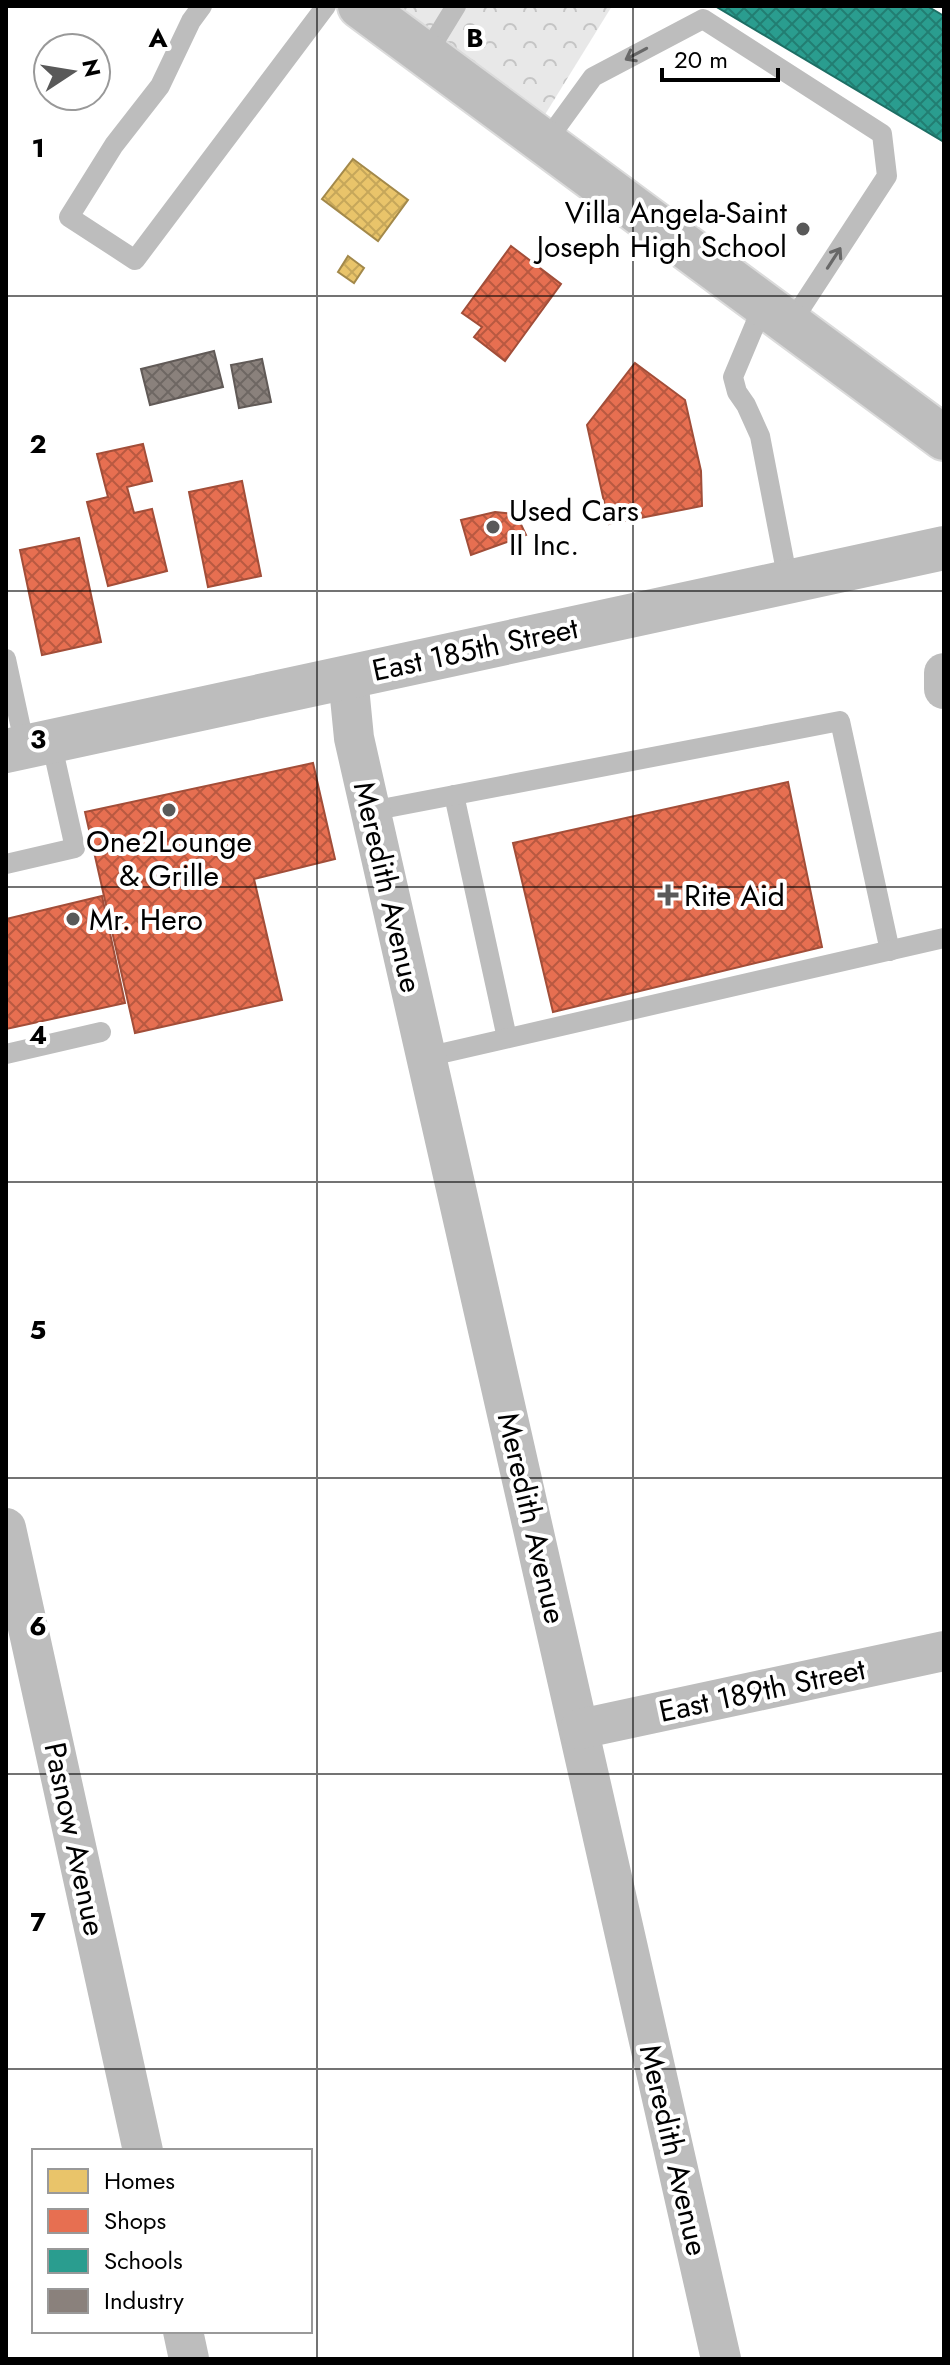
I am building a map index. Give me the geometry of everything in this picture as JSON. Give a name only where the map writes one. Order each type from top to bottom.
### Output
[{"type":"street","points":[[360,6],[944,438]]},
{"type":"street","name":"East 185th Street","points":[[27,746],[944,548]]},
{"type":"street","points":[[944,673],[944,689]]},
{"type":"street","name":"Meredith Avenue","points":[[348,677],[354,738],[721,2359]]},
{"type":"street","name":"Pasnow Avenue","points":[[6,1528],[143,2149]]},
{"type":"street","name":"East 189th Street","points":[[580,1729],[944,1651]]},
{"type":"street","points":[[183,2333],[189,2359]]},
{"type":"lane","points":[[202,6],[191,21],[160,86],[114,145],[69,217],[135,260],[326,6]]},
{"type":"lane","points":[[426,55],[456,6]]},
{"type":"lane","points":[[545,143],[593,77],[703,19],[882,134],[887,176],[777,313],[733,377],[737,392],[760,436],[788,581]]},
{"type":"lane","points":[[6,659],[27,746],[75,848],[6,864]]},
{"type":"lane","points":[[371,811],[840,721],[890,951]]},
{"type":"lane","points":[[454,795],[507,1038]]},
{"type":"lane","points":[[426,1057],[944,938]]},
{"type":"lane","points":[[6,1054],[101,1032]]},
{"type":"green space","points":[[360,6],[612,6],[533,134]]},
{"type":"building: Homes","points":[[353,159],[408,200],[378,241],[322,199]]},
{"type":"building: Homes","points":[[348,256],[364,268],[354,283],[338,272]]},
{"type":"building: Shops","points":[[511,246],[561,284],[505,361],[474,337],[482,327],[462,313]]},
{"type":"building: Shops","points":[[635,363],[685,400],[701,471],[702,506],[609,524],[587,425]]},
{"type":"building: Shops","points":[[143,444],[152,481],[127,487],[134,513],[152,509],[167,571],[108,586],[87,502],[108,497],[97,454]]},
{"type":"building: Shops","points":[[242,481],[261,576],[208,587],[189,492]]},
{"type":"building: Shops","name":"Used Cars II Inc.","points":[[495,512],[516,514],[526,535],[471,555],[461,520]]},
{"type":"building: Shops","points":[[79,538],[101,642],[42,655],[20,550]]},
{"type":"building: Shops","points":[[313,763],[335,859],[254,879],[282,1000],[135,1033],[85,812]]},
{"type":"building: Shops","name":"Rite Aid","points":[[788,782],[822,947],[553,1012],[513,843]]},
{"type":"building: Shops","points":[[102,896],[125,1003],[6,1029],[6,919]]},
{"type":"building: Schools","points":[[715,6],[927,6],[944,16],[944,142]]},
{"type":"building: Industry","points":[[214,351],[223,387],[150,405],[141,369]]},
{"type":"building: Industry","points":[[262,359],[271,402],[239,408],[231,365]]},
{"type":"place","name":"Villa Angela-Saint Joseph High School","points":[[803,229]]},
{"type":"place","name":"Used Cars II Inc.","points":[[493,527]]},
{"type":"place","name":"One2Lounge & Grille","points":[[169,810]]},
{"type":"place","name":"Rite Aid","points":[[668,895]]},
{"type":"place","name":"Mr. Hero","points":[[73,919]]}]
